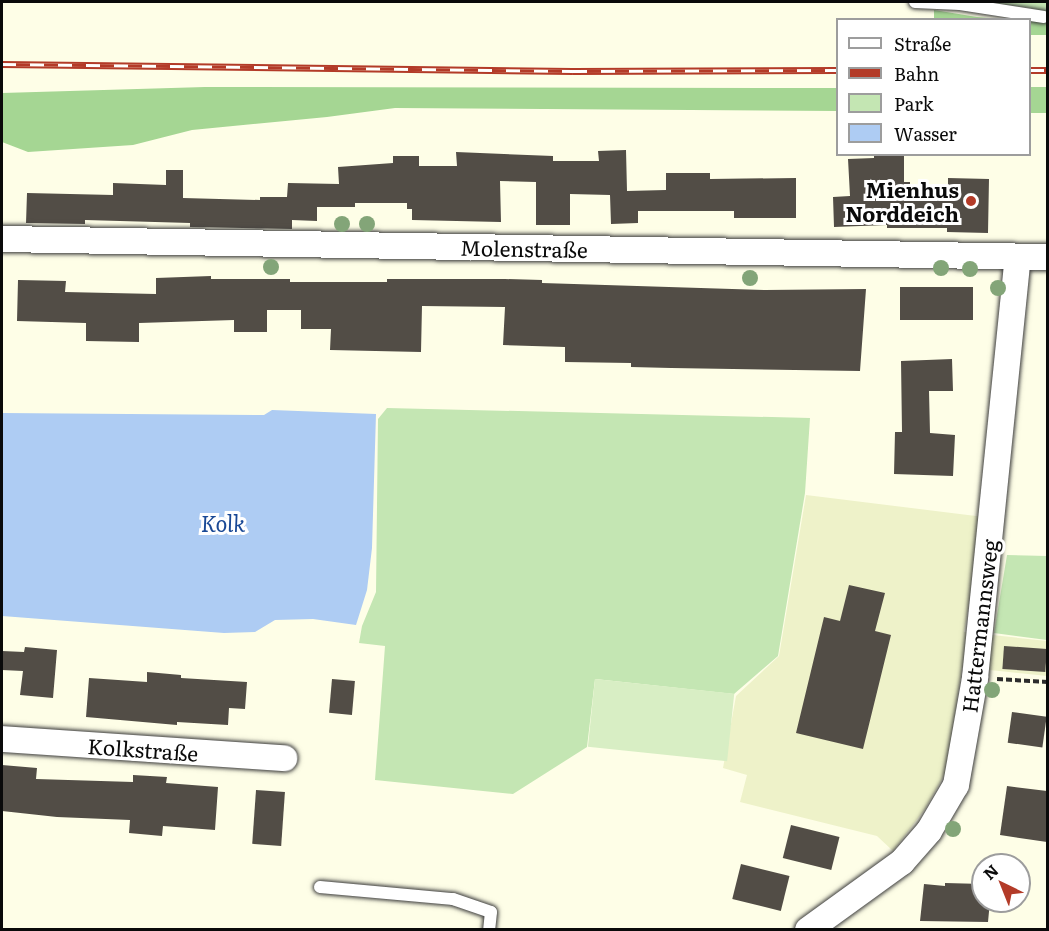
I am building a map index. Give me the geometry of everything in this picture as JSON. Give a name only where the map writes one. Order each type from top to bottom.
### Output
[{"type":"street","name":"Molenstraße","points":[[2,239],[1047,257]]},
{"type":"street","name":"Hattermannsweg","points":[[808,930],[893,870],[929,831],[956,785],[975,678],[1018,257]]},
{"type":"street","name":"Kolkstraße","points":[[2,739],[284,758]]},
{"type":"lane","points":[[915,2],[960,3],[1044,17]]},
{"type":"lane","points":[[320,887],[453,900],[491,912],[489,930]]},
{"type":"path","points":[[975,678],[1047,682]]},
{"type":"green space","points":[[981,2],[1047,2],[1047,13],[1030,8]]},
{"type":"green space","points":[[934,10],[989,18],[934,18]]},
{"type":"green space","points":[[1031,21],[1047,21],[1047,35],[1031,35]]},
{"type":"green space","points":[[205,87],[836,88],[836,111],[395,108],[192,130],[133,145],[28,152],[2,142],[2,93]]},
{"type":"green space","points":[[1031,87],[1047,87],[1047,113],[1031,113]]},
{"type":"green space","points":[[387,408],[810,418],[805,493],[778,656],[734,694],[595,679],[587,747],[513,794],[375,780],[385,646],[359,643],[362,626],[376,592],[378,419]]},
{"type":"green space","points":[[806,495],[984,517],[964,632],[1047,641],[1047,676],[962,667],[947,770],[925,809],[893,851],[877,836],[740,802],[747,775],[723,768],[736,696],[779,656]]},
{"type":"green space","points":[[1007,555],[1047,556],[1047,640],[994,633]]},
{"type":"green space","points":[[595,679],[734,694],[727,761],[588,747]]},
{"type":"water","name":"Kolk","points":[[272,410],[376,414],[372,548],[367,590],[356,625],[313,619],[275,620],[255,632],[224,633],[2,616],[2,413],[264,415]]},
{"type":"building","points":[[626,150],[627,191],[666,190],[666,173],[710,173],[710,179],[796,178],[796,218],[734,218],[734,211],[638,211],[638,223],[611,224],[610,195],[570,194],[570,225],[536,225],[536,182],[500,181],[501,222],[412,220],[412,209],[407,209],[407,203],[355,203],[355,207],[317,207],[317,221],[292,220],[292,229],[190,227],[190,223],[85,220],[85,224],[26,223],[27,193],[113,195],[113,183],[166,185],[166,170],[183,170],[183,198],[260,200],[260,197],[287,197],[288,183],[339,184],[338,167],[393,163],[393,156],[419,156],[419,166],[457,166],[456,152],[553,156],[553,161],[599,161],[598,151]]},
{"type":"building","points":[[874,156],[904,156],[904,182],[910,182],[910,194],[948,194],[948,178],[989,179],[988,233],[947,232],[947,228],[887,228],[887,225],[834,227],[833,197],[850,196],[848,159],[874,158]]},
{"type":"building","points":[[211,276],[211,279],[290,279],[290,282],[505,279],[542,280],[542,283],[765,290],[866,289],[860,371],[631,367],[631,363],[565,362],[565,347],[503,345],[505,307],[422,306],[421,352],[330,350],[331,329],[301,329],[301,310],[267,310],[267,332],[234,332],[234,320],[139,323],[139,342],[86,341],[86,323],[17,321],[18,280],[66,281],[65,292],[156,294],[156,278]]},
{"type":"building","points":[[900,287],[973,287],[973,320],[900,320]]},
{"type":"building","points":[[952,359],[953,391],[929,391],[930,433],[955,435],[953,476],[894,474],[895,432],[902,432],[901,361]]},
{"type":"building","points":[[849,585],[885,593],[875,631],[891,635],[863,749],[796,733],[824,617],[840,621]]},
{"type":"building","points":[[1004,646],[1047,649],[1045,672],[1002,669]]},
{"type":"building","points":[[25,647],[57,650],[53,698],[20,695],[23,671],[2,670],[2,651],[24,652]]},
{"type":"building","points":[[147,672],[181,675],[181,678],[247,682],[245,709],[229,708],[228,725],[177,722],[177,725],[86,717],[89,678],[147,682]]},
{"type":"building","points":[[332,679],[355,681],[352,715],[329,713]]},
{"type":"building","points":[[1012,712],[1047,717],[1042,748],[1008,743]]},
{"type":"building","points":[[2,765],[37,768],[36,779],[133,782],[133,775],[167,777],[166,783],[218,787],[215,830],[163,826],[162,836],[129,833],[130,820],[57,817],[2,811]]},
{"type":"building","points":[[1007,786],[1047,791],[1047,842],[1000,835]]},
{"type":"building","points":[[256,790],[285,792],[281,846],[252,844]]},
{"type":"building","points":[[791,825],[840,837],[831,870],[783,858]]},
{"type":"building","points":[[741,864],[790,876],[781,911],[732,899]]},
{"type":"building","points":[[945,883],[971,884],[971,913],[989,913],[988,922],[920,921],[924,884],[945,886]]},
{"type":"railway","points":[[2,64],[573,71],[836,70]]},
{"type":"railway","points":[[1031,70],[1048,70]]},
{"type":"place","name":"Mienhus Norddeich","points":[[971,201]]}]
